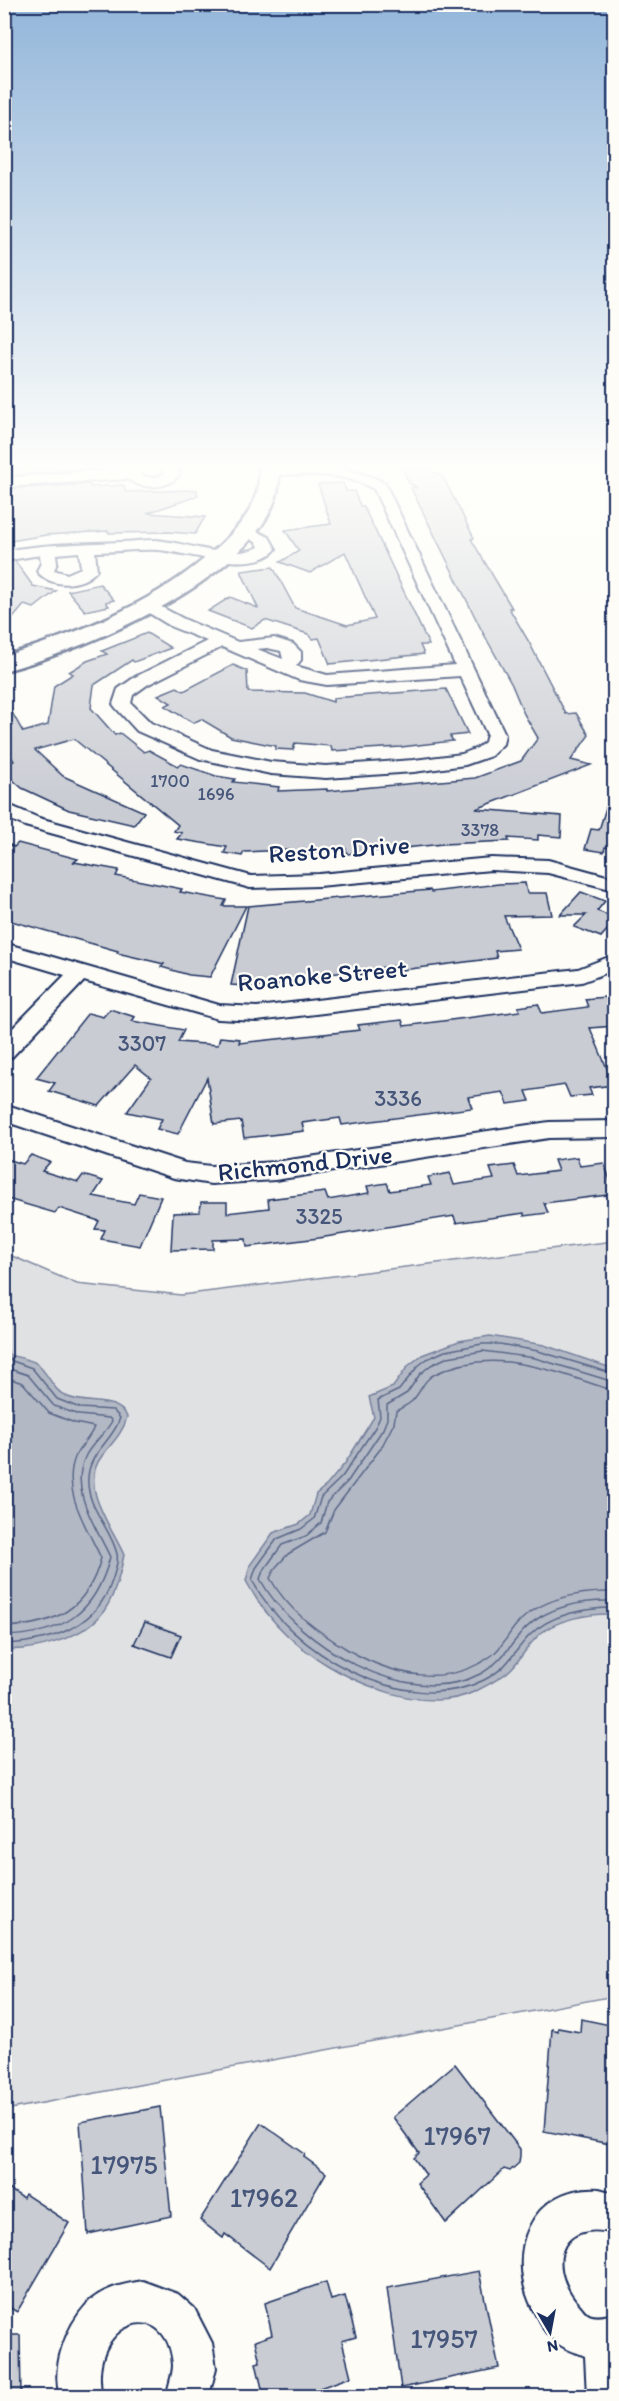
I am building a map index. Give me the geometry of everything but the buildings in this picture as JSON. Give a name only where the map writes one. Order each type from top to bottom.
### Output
[{"type":"street","points":[[4,664],[55,648],[150,606],[194,580]]},
{"type":"street","points":[[229,644],[141,681],[124,693],[122,704],[144,727],[207,754],[271,768],[326,772],[414,766],[465,759],[484,752],[494,744],[496,734],[424,580]]},
{"type":"street","points":[[150,606],[178,624],[285,668],[327,680],[466,670]]},
{"type":"street","name":"Reston Drive","points":[[4,809],[32,822],[250,882],[287,883],[424,869],[526,864],[557,869],[615,884]]},
{"type":"street","name":"Roanoke Street","points":[[4,950],[218,1012],[257,1014],[582,975],[615,962]]},
{"type":"street","points":[[4,1052],[80,972]]},
{"type":"street","name":"Richmond Drive","points":[[4,1112],[183,1172],[211,1175],[275,1171],[549,1130],[615,1129]]},
{"type":"street","points":[[608,2397],[610,2337],[580,2333],[557,2315],[543,2289],[540,2260],[547,2233],[565,2215],[588,2208],[615,2213]]},
{"type":"street","points":[[81,2397],[78,2388],[79,2357],[92,2329],[113,2309],[138,2301],[163,2306],[183,2324],[194,2351],[194,2382],[188,2397]]},
{"type":"shaded area","points":[[614,1241],[614,1996],[5,2110],[5,1253],[77,1284],[181,1295]]},
{"type":"water","points":[[490,1336],[544,1345],[614,1369],[614,1614],[573,1618],[553,1626],[533,1641],[515,1665],[495,1681],[476,1691],[454,1698],[429,1700],[377,1689],[327,1665],[288,1636],[270,1617],[246,1581],[250,1565],[273,1533],[299,1524],[310,1515],[316,1494],[327,1485],[346,1462],[374,1417],[369,1397],[393,1387],[408,1366],[422,1355],[459,1341]]},
{"type":"water","points":[[5,1341],[9,1355],[36,1363],[58,1391],[76,1399],[110,1404],[123,1411],[127,1417],[120,1433],[102,1456],[96,1468],[94,1480],[95,1493],[105,1519],[124,1555],[113,1595],[100,1616],[81,1631],[42,1646],[16,1649],[5,1649]]}]
